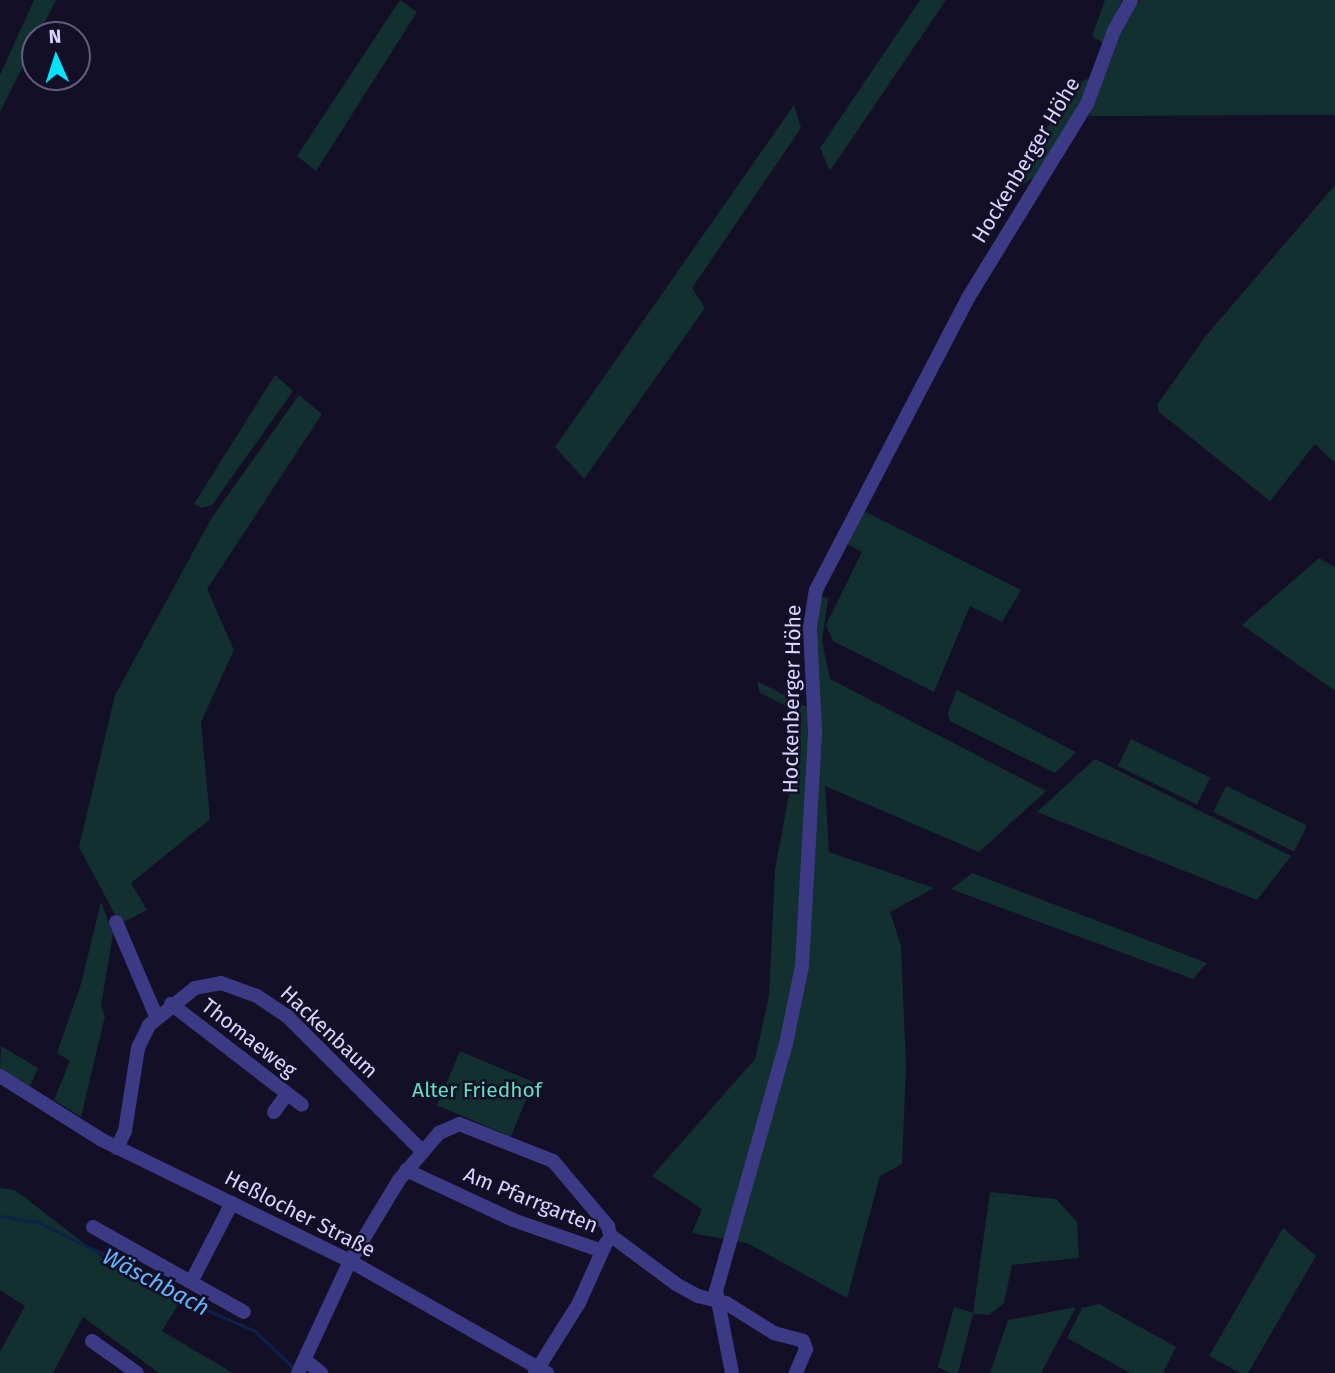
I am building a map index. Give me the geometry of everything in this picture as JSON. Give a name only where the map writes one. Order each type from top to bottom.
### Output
[{"type":"street","name":"Hockenberger Höhe","points":[[715,1300],[800,988],[815,730],[810,627],[816,590],[968,298],[1087,104],[1114,31],[1131,0]]},
{"type":"street","points":[[116,922],[156,1016]]},
{"type":"street","name":"Hackenbaum","points":[[117,1148],[125,1131],[138,1048],[156,1016],[171,1004],[212,983],[257,996],[295,1024],[422,1151]]},
{"type":"street","name":"Thomaeweg","points":[[171,1004],[302,1105]]},
{"type":"street","name":"Heßlocher Straße","points":[[0,1076],[117,1148],[350,1261],[540,1371]]},
{"type":"street","points":[[274,1112],[287,1094]]},
{"type":"street","points":[[321,1373],[302,1366],[305,1351],[350,1261],[406,1170],[445,1128],[458,1125],[545,1156],[560,1166],[608,1226],[610,1235],[579,1303],[540,1371]]},
{"type":"street","name":"Am Pfarrgarten","points":[[406,1170],[513,1220],[602,1251]]},
{"type":"street","points":[[191,1282],[232,1203]]},
{"type":"street","points":[[93,1227],[244,1312]]},
{"type":"street","points":[[610,1235],[676,1284],[715,1300],[774,1333],[806,1344],[796,1373]]},
{"type":"street","points":[[715,1300],[735,1371]]},
{"type":"street","points":[[92,1340],[137,1373]]},
{"type":"green space","points":[[34,0],[56,0],[46,21],[24,21]]},
{"type":"green space","points":[[400,0],[417,12],[316,171],[297,156]]},
{"type":"green space","points":[[920,0],[946,0],[830,171],[820,148]]},
{"type":"green space","points":[[1105,0],[1122,0],[1103,43],[1092,36]]},
{"type":"green space","points":[[1140,0],[1335,0],[1335,115],[1089,116],[1128,15]]},
{"type":"green space","points":[[21,29],[21,70],[0,112],[0,75]]},
{"type":"green space","points":[[1090,78],[1074,116],[1037,176],[1012,191],[1028,156],[1077,83]]},
{"type":"green space","points":[[794,105],[801,128],[692,288],[705,308],[584,479],[555,447]]},
{"type":"green space","points":[[1335,185],[1335,463],[1315,444],[1270,501],[1159,412],[1157,405],[1205,337]]},
{"type":"green space","points":[[275,375],[293,391],[212,505],[202,508],[194,504]]},
{"type":"green space","points":[[299,395],[322,414],[207,589],[234,650],[201,722],[210,819],[131,883],[147,910],[120,924],[79,847],[115,695],[211,519]]},
{"type":"green space","points":[[862,510],[1021,590],[1002,622],[970,606],[934,692],[833,641],[826,625],[862,552],[843,542]]},
{"type":"green space","points":[[1319,558],[1335,567],[1335,691],[1242,625]]},
{"type":"green space","points":[[820,596],[828,598],[822,641],[830,679],[1046,791],[979,852],[825,786],[829,852],[934,888],[890,912],[901,946],[906,1066],[902,1164],[880,1176],[847,1298],[747,1243],[692,1233],[702,1209],[652,1176],[755,1059],[769,996],[775,870],[798,745],[794,720],[784,705],[760,693],[757,681],[819,713],[815,638]]},
{"type":"green space","points":[[957,690],[1076,752],[1055,773],[950,721],[948,712]]},
{"type":"green space","points":[[1131,739],[1210,778],[1197,805],[1118,766]]},
{"type":"green space","points":[[1095,759],[1291,856],[1257,900],[1037,812]]},
{"type":"green space","points":[[1226,786],[1307,825],[1294,852],[1213,812]]},
{"type":"green space","points":[[972,873],[1207,963],[1193,979],[951,889]]},
{"type":"green space","points":[[101,902],[113,934],[101,1006],[105,1016],[81,1117],[54,1100],[70,1061],[57,1053],[81,984]]},
{"type":"green space","points":[[1,1046],[38,1068],[30,1086],[0,1070]]},
{"type":"green space","name":"Alter Friedhof","points":[[460,1051],[534,1082],[511,1137],[437,1105]]},
{"type":"green space","points":[[0,1188],[15,1190],[112,1265],[179,1303],[162,1331],[233,1373],[159,1373],[83,1317],[53,1373],[0,1373],[0,1352],[25,1306],[0,1290]]},
{"type":"green space","points":[[990,1192],[1056,1199],[1077,1222],[1079,1258],[1012,1265],[1004,1303],[989,1315],[973,1314],[958,1373],[950,1373],[938,1367],[954,1307],[973,1313]]},
{"type":"green space","points":[[1283,1228],[1316,1256],[1248,1373],[1240,1373],[1209,1356]]},
{"type":"green space","points":[[1099,1304],[1176,1347],[1163,1373],[1130,1373],[1067,1338],[1082,1308]]},
{"type":"green space","points":[[1076,1307],[1041,1373],[990,1373],[1008,1320]]},
{"type":"waterway","name":"Wäschbach","points":[[0,1216],[38,1222],[169,1286],[207,1310],[255,1331],[295,1369]]}]
